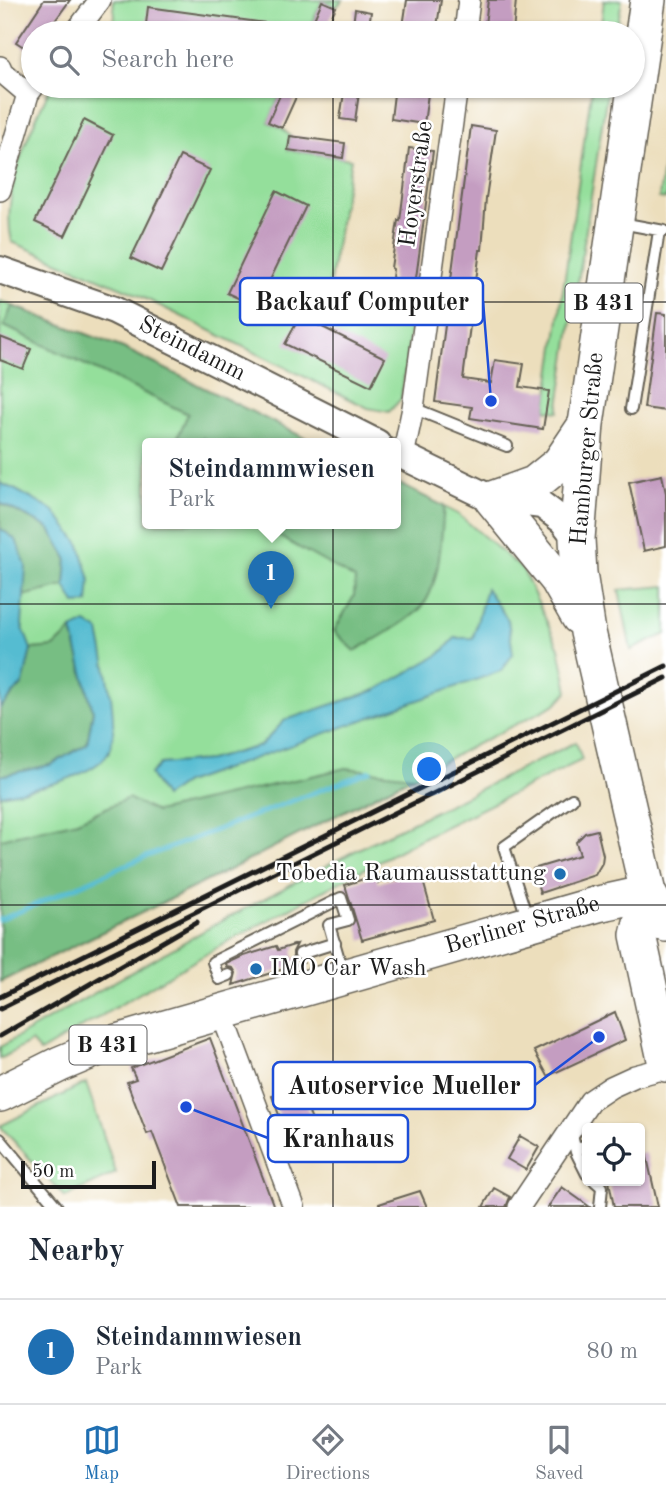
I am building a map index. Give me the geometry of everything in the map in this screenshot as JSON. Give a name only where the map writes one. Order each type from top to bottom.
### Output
[{"type":"main road","name":"Hamburger Straße","points":[[645,21],[648,0]]},
{"type":"main road","name":"Hamburger Straße","points":[[633,98],[573,522],[588,632],[657,892]]},
{"type":"main road","points":[[586,424],[560,463],[534,484],[492,499],[558,580],[588,632]]},
{"type":"main road","name":"Berliner Straße","points":[[0,1094],[103,1046],[221,1011],[339,960],[528,923],[597,904],[657,892]]},
{"type":"main road","name":"B 431","points":[[657,892],[666,924]]},
{"type":"main road","name":"B 431","points":[[657,892],[638,935],[666,1066]]},
{"type":"street","points":[[84,21],[100,0]]},
{"type":"street","points":[[466,21],[469,0]]},
{"type":"street","points":[[0,67],[2,72],[21,84]]},
{"type":"street","points":[[0,190],[29,98]]},
{"type":"street","name":"Hoyerstraße","points":[[401,447],[413,408],[455,98]]},
{"type":"street","name":"Steindamm","points":[[0,270],[114,310],[367,438]]},
{"type":"street","points":[[401,455],[492,499],[514,524],[534,530],[573,522]]},
{"type":"street","points":[[221,1011],[295,1207]]},
{"type":"street","points":[[519,1207],[579,1137],[590,1101],[635,1076],[666,1066]]},
{"type":"lane","points":[[615,222],[662,231],[631,409]]},
{"type":"lane","points":[[413,408],[507,446]]},
{"type":"lane","points":[[528,923],[504,847],[572,799]]},
{"type":"lane","points":[[229,975],[219,979],[213,962],[341,898],[348,920],[329,925],[339,960],[300,954]]},
{"type":"lane","points":[[576,1152],[579,1137]]},
{"type":"lane","points":[[579,1137],[576,1152],[582,1164]]},
{"type":"lane","points":[[0,1139],[57,1207]]},
{"type":"lane","points":[[600,1207],[601,1186]]},
{"type":"green space","points":[[113,0],[343,0],[336,7],[322,1],[313,21],[112,21],[115,17]]},
{"type":"green space","points":[[604,0],[622,0],[618,21],[601,21]]},
{"type":"green space","points":[[45,98],[279,98],[269,122],[282,128],[290,136],[288,150],[351,159],[329,287],[381,307],[413,311],[401,399],[389,412],[368,408],[132,292],[12,242],[10,203],[19,162]]},
{"type":"green space","points":[[590,98],[606,98],[558,412],[546,410]]},
{"type":"green space","points":[[666,145],[666,199],[659,198]]},
{"type":"green space","points":[[0,301],[123,348],[305,438],[142,438],[142,529],[401,529],[401,485],[458,514],[523,570],[559,648],[568,691],[556,704],[221,874],[0,982]]},
{"type":"green space","points":[[12,306],[123,348],[305,438],[177,438],[188,414],[4,326]]},
{"type":"green space","points":[[401,485],[444,506],[436,575],[426,600],[412,616],[355,651],[334,631],[354,596],[355,579],[266,529],[401,529]]},
{"type":"green space","points":[[0,503],[49,528],[67,558],[65,586],[23,596],[23,558],[15,543],[0,528]]},
{"type":"green space","points":[[666,586],[666,634],[631,650],[619,590]]},
{"type":"green space","points":[[72,630],[93,711],[87,744],[50,765],[0,776],[0,708],[23,684],[31,649],[54,647]]},
{"type":"green space","points":[[576,742],[582,760],[426,836],[225,943],[40,1052],[31,1042],[0,1059],[0,1047],[216,924],[366,845]]},
{"type":"green space","points":[[346,768],[413,776],[0,982],[0,839],[77,821],[128,798],[156,812]]},
{"type":"green space","points":[[86,1083],[116,1173],[65,1197],[0,1126]]},
{"type":"water","points":[[0,483],[54,511],[80,545],[90,580],[88,603],[75,604],[65,586],[67,558],[49,528],[0,503]]},
{"type":"water","points":[[0,528],[16,540],[26,566],[22,625],[31,649],[23,684],[0,708]]},
{"type":"water","points":[[486,588],[508,620],[513,654],[501,671],[185,783],[164,797],[150,774],[160,764],[209,760],[260,746],[285,720],[376,690],[440,654],[455,638],[473,638]]},
{"type":"water","points":[[86,623],[99,631],[108,676],[113,728],[108,753],[100,762],[74,776],[0,795],[0,776],[50,765],[87,744],[93,711],[72,630]]},
{"type":"building","points":[[44,0],[70,0],[55,21],[30,21]]},
{"type":"building","points":[[407,0],[441,0],[438,21],[404,21]]},
{"type":"building","points":[[488,0],[516,0],[514,21],[485,21]]},
{"type":"building","points":[[322,1],[336,7],[330,21],[313,21]]},
{"type":"building","points":[[148,7],[251,21],[146,21]]},
{"type":"building","points":[[355,9],[371,12],[370,21],[354,21]]},
{"type":"building","points":[[279,98],[296,98],[282,128],[268,122]]},
{"type":"building","points":[[343,98],[358,98],[355,121],[340,119]]},
{"type":"building","points":[[394,98],[427,98],[424,124],[391,119]]},
{"type":"building","points":[[84,120],[113,135],[65,236],[35,222]]},
{"type":"building","points":[[471,126],[496,130],[463,379],[491,383],[495,360],[524,364],[520,387],[549,391],[543,429],[470,418],[472,407],[435,402]]},
{"type":"building","points":[[290,136],[345,143],[343,158],[288,150]]},
{"type":"building","points":[[409,148],[433,151],[412,308],[389,306],[391,268]]},
{"type":"building","points":[[180,156],[210,170],[161,272],[131,258]]},
{"type":"building","points":[[276,191],[306,206],[257,307],[227,293]]},
{"type":"building","points":[[657,313],[666,314],[666,411],[644,408]]},
{"type":"building","points":[[300,316],[385,358],[371,386],[285,344]]},
{"type":"building","points":[[0,337],[31,349],[23,369],[0,360]]},
{"type":"building","points":[[662,475],[666,493],[666,546],[644,551],[629,482]]},
{"type":"building","points":[[597,830],[603,855],[595,875],[540,893],[533,869],[580,855],[576,842],[585,833]]},
{"type":"building","points":[[420,870],[434,920],[362,940],[345,885],[376,875],[378,883]]},
{"type":"building","name":"IMO Car Wash","points":[[297,944],[293,957],[303,963],[233,985],[236,973],[226,964],[276,946],[278,950]]},
{"type":"building","points":[[615,1012],[625,1040],[548,1076],[534,1051]]},
{"type":"building","points":[[210,1038],[274,1207],[181,1207],[152,1132],[147,1134],[127,1082],[136,1079],[131,1068]]},
{"type":"building","points":[[299,1086],[318,1137],[291,1147],[272,1096]]},
{"type":"building","points":[[520,1136],[539,1147],[526,1170],[507,1159]]},
{"type":"building","points":[[645,1153],[658,1207],[614,1207],[610,1186],[645,1186]]},
{"type":"building","points":[[562,1187],[590,1207],[548,1207]]},
{"type":"building","points":[[494,1188],[510,1197],[506,1207],[483,1207]]},
{"type":"building","points":[[420,1191],[427,1207],[380,1207],[379,1204]]},
{"type":"waterway","points":[[0,920],[135,861],[370,771]]},
{"type":"railway","points":[[0,997],[666,666]]},
{"type":"railway","points":[[0,1009],[666,678]]},
{"type":"railway","points":[[0,1036],[197,922]]},
{"type":"place","name":"Backauf Computer","points":[[491,401]]},
{"type":"place","name":"Steindammwiesen","points":[[271,609]]},
{"type":"place","name":"Tobedia Raumausstattung","points":[[560,874]]},
{"type":"place","name":"IMO Car Wash","points":[[256,969]]},
{"type":"place","name":"Autoservice Mueller","points":[[599,1037]]},
{"type":"place","name":"Kranhaus","points":[[186,1107]]}]
